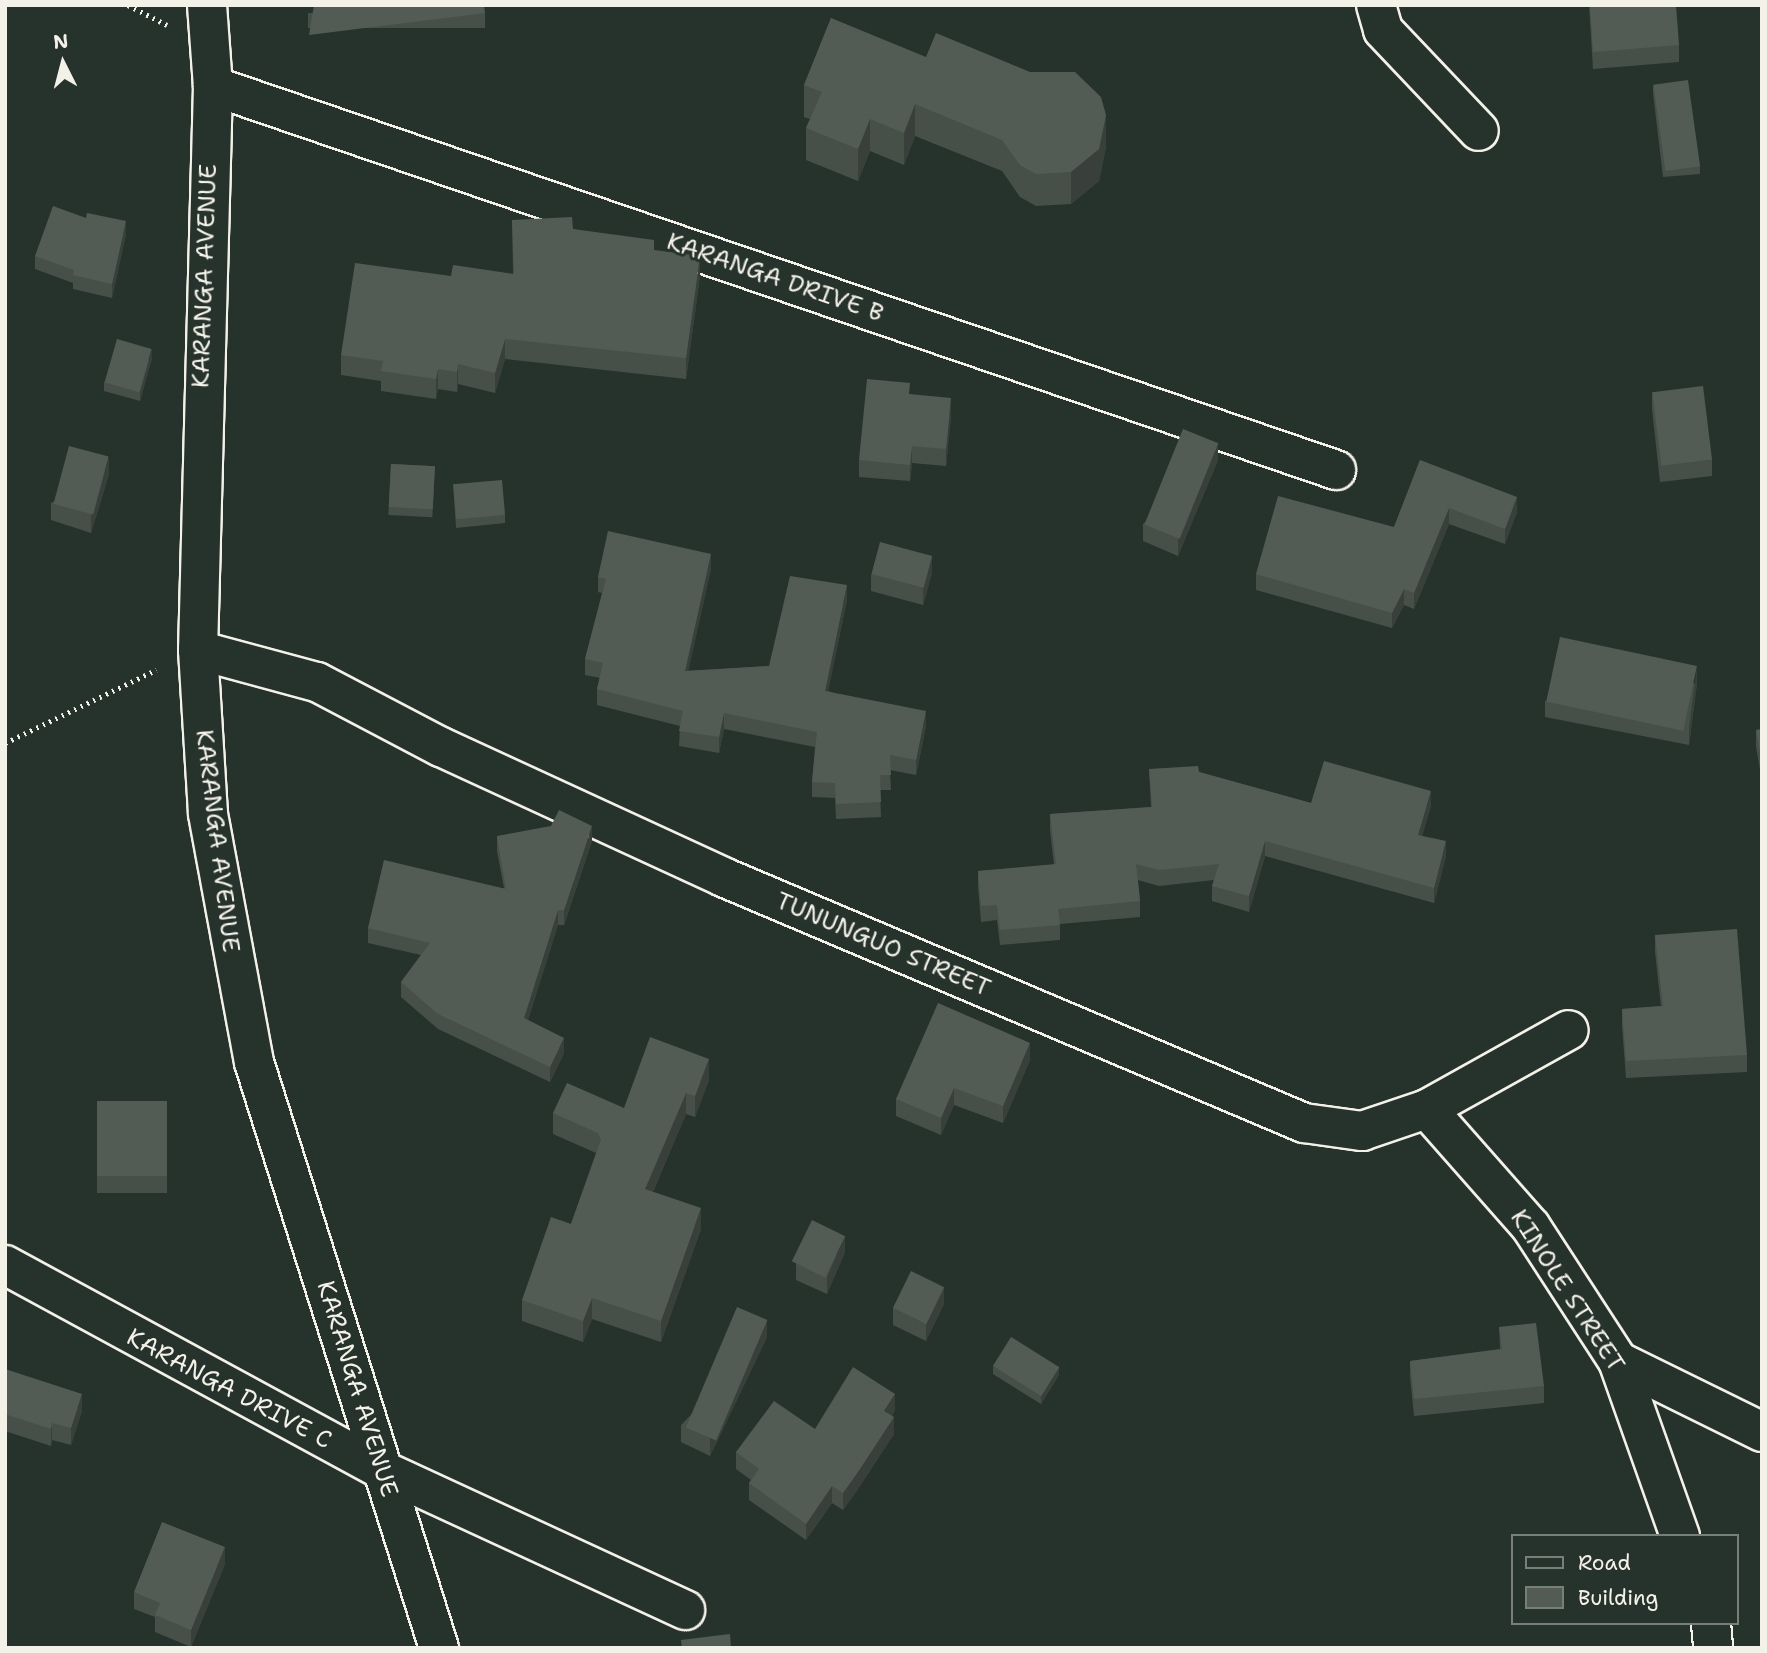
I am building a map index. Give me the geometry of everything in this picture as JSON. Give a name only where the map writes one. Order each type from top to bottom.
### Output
[{"type":"street","name":"KARANGA AVENUE","points":[[207,5],[213,86],[198,650],[208,814],[254,1062],[439,1648]]},
{"type":"street","points":[[1376,5],[1383,30],[1479,131]]},
{"type":"street","name":"KARANGA DRIVE B","points":[[213,86],[1336,470]]},
{"type":"street","name":"TUNUNGUO STREET","points":[[198,650],[317,682],[441,747],[723,877],[1304,1123],[1362,1131],[1427,1109],[1569,1030]]},
{"type":"street","name":"KINOLE STREET","points":[[1427,1109],[1531,1227],[1618,1361],[1679,1534]]},
{"type":"street","name":"KARANGA DRIVE C","points":[[5,1265],[382,1470],[685,1610]]},
{"type":"street","points":[[1618,1361],[1762,1432]]},
{"type":"street","points":[[1711,1625],[1713,1648]]},
{"type":"path","points":[[5,743],[198,650]]},
{"type":"building","points":[[314,5],[484,5],[485,13],[309,35]]},
{"type":"building","points":[[1590,5],[1676,5],[1679,45],[1593,52]]},
{"type":"building","points":[[831,18],[926,57],[936,33],[1030,72],[1075,72],[1101,97],[1106,115],[1099,149],[1071,172],[1036,174],[1020,165],[1002,140],[915,104],[904,133],[870,119],[858,149],[806,128],[822,92],[804,85]]},
{"type":"building","points":[[1688,80],[1700,166],[1665,171],[1653,85]]},
{"type":"building","points":[[53,206],[86,218],[87,213],[126,221],[112,284],[73,275],[74,270],[35,256]]},
{"type":"building","points":[[572,217],[573,229],[654,240],[654,250],[700,256],[686,358],[505,339],[495,373],[458,364],[457,372],[438,369],[436,379],[381,371],[383,361],[341,355],[355,263],[451,276],[453,265],[514,274],[512,220]]},
{"type":"building","points":[[117,339],[152,349],[139,392],[105,382]]},
{"type":"building","points":[[867,379],[910,383],[909,394],[951,398],[946,449],[912,446],[910,465],[859,460]]},
{"type":"building","points":[[1703,386],[1712,459],[1661,466],[1652,392]]},
{"type":"building","points":[[1183,429],[1218,443],[1180,539],[1144,524]]},
{"type":"building","points":[[69,446],[109,457],[93,515],[53,504]]},
{"type":"building","points":[[1420,460],[1517,497],[1505,529],[1449,508],[1414,593],[1404,589],[1392,613],[1256,574],[1278,496],[1394,527]]},
{"type":"building","points":[[391,464],[435,466],[433,509],[389,507]]},
{"type":"building","points":[[502,480],[505,515],[456,519],[453,484]]},
{"type":"building","points":[[608,531],[711,554],[685,671],[769,666],[790,576],[847,585],[825,691],[926,711],[916,760],[890,755],[891,775],[880,775],[881,802],[836,804],[835,783],[812,782],[817,732],[724,713],[719,737],[679,731],[683,711],[597,689],[603,663],[585,659],[606,579],[598,577]]},
{"type":"building","points":[[880,542],[932,556],[924,588],[871,574]]},
{"type":"building","points":[[1560,637],[1697,666],[1683,731],[1546,702]]},
{"type":"building","points":[[1762,729],[1762,764],[1756,730]]},
{"type":"building","points":[[1324,761],[1431,791],[1418,835],[1446,841],[1434,888],[1265,841],[1249,896],[1212,886],[1219,864],[1159,870],[1136,864],[1140,901],[1058,909],[1060,925],[1000,930],[997,905],[981,906],[978,871],[1056,864],[1050,814],[1152,807],[1149,769],[1198,766],[1199,772],[1311,803]]},
{"type":"building","points":[[559,810],[592,826],[564,910],[558,910],[524,1018],[564,1038],[550,1067],[438,1014],[401,982],[430,943],[368,928],[384,860],[506,889],[497,836],[551,826]]},
{"type":"building","points":[[1737,929],[1747,1055],[1626,1061],[1622,1009],[1663,1006],[1655,935]]},
{"type":"building","points":[[938,1003],[1030,1043],[1003,1106],[954,1088],[941,1118],[896,1099]]},
{"type":"building","points":[[650,1037],[709,1059],[695,1096],[686,1093],[645,1189],[701,1208],[661,1321],[592,1298],[583,1321],[522,1300],[551,1217],[571,1224],[601,1140],[598,1133],[553,1113],[567,1083],[624,1108]]},
{"type":"building","points":[[97,1101],[167,1101],[167,1176],[97,1176]]},
{"type":"building","points":[[812,1220],[845,1236],[825,1278],[792,1261]]},
{"type":"building","points":[[911,1271],[944,1287],[926,1324],[893,1308]]},
{"type":"building","points":[[737,1307],[767,1320],[716,1440],[686,1428]]},
{"type":"building","points":[[1536,1323],[1544,1386],[1414,1399],[1410,1361],[1502,1349],[1499,1327]]},
{"type":"building","points":[[1011,1337],[1059,1367],[1041,1396],[993,1366]]},
{"type":"building","points":[[853,1367],[895,1394],[884,1411],[894,1417],[843,1493],[832,1486],[806,1524],[749,1483],[759,1469],[736,1452],[774,1401],[815,1429]]},
{"type":"building","points":[[5,1369],[82,1394],[71,1428],[52,1423],[51,1429],[5,1414]]},
{"type":"building","points":[[162,1522],[225,1547],[191,1630],[155,1615],[160,1603],[134,1592]]},
{"type":"building","points":[[730,1634],[731,1648],[682,1648],[681,1640]]}]
